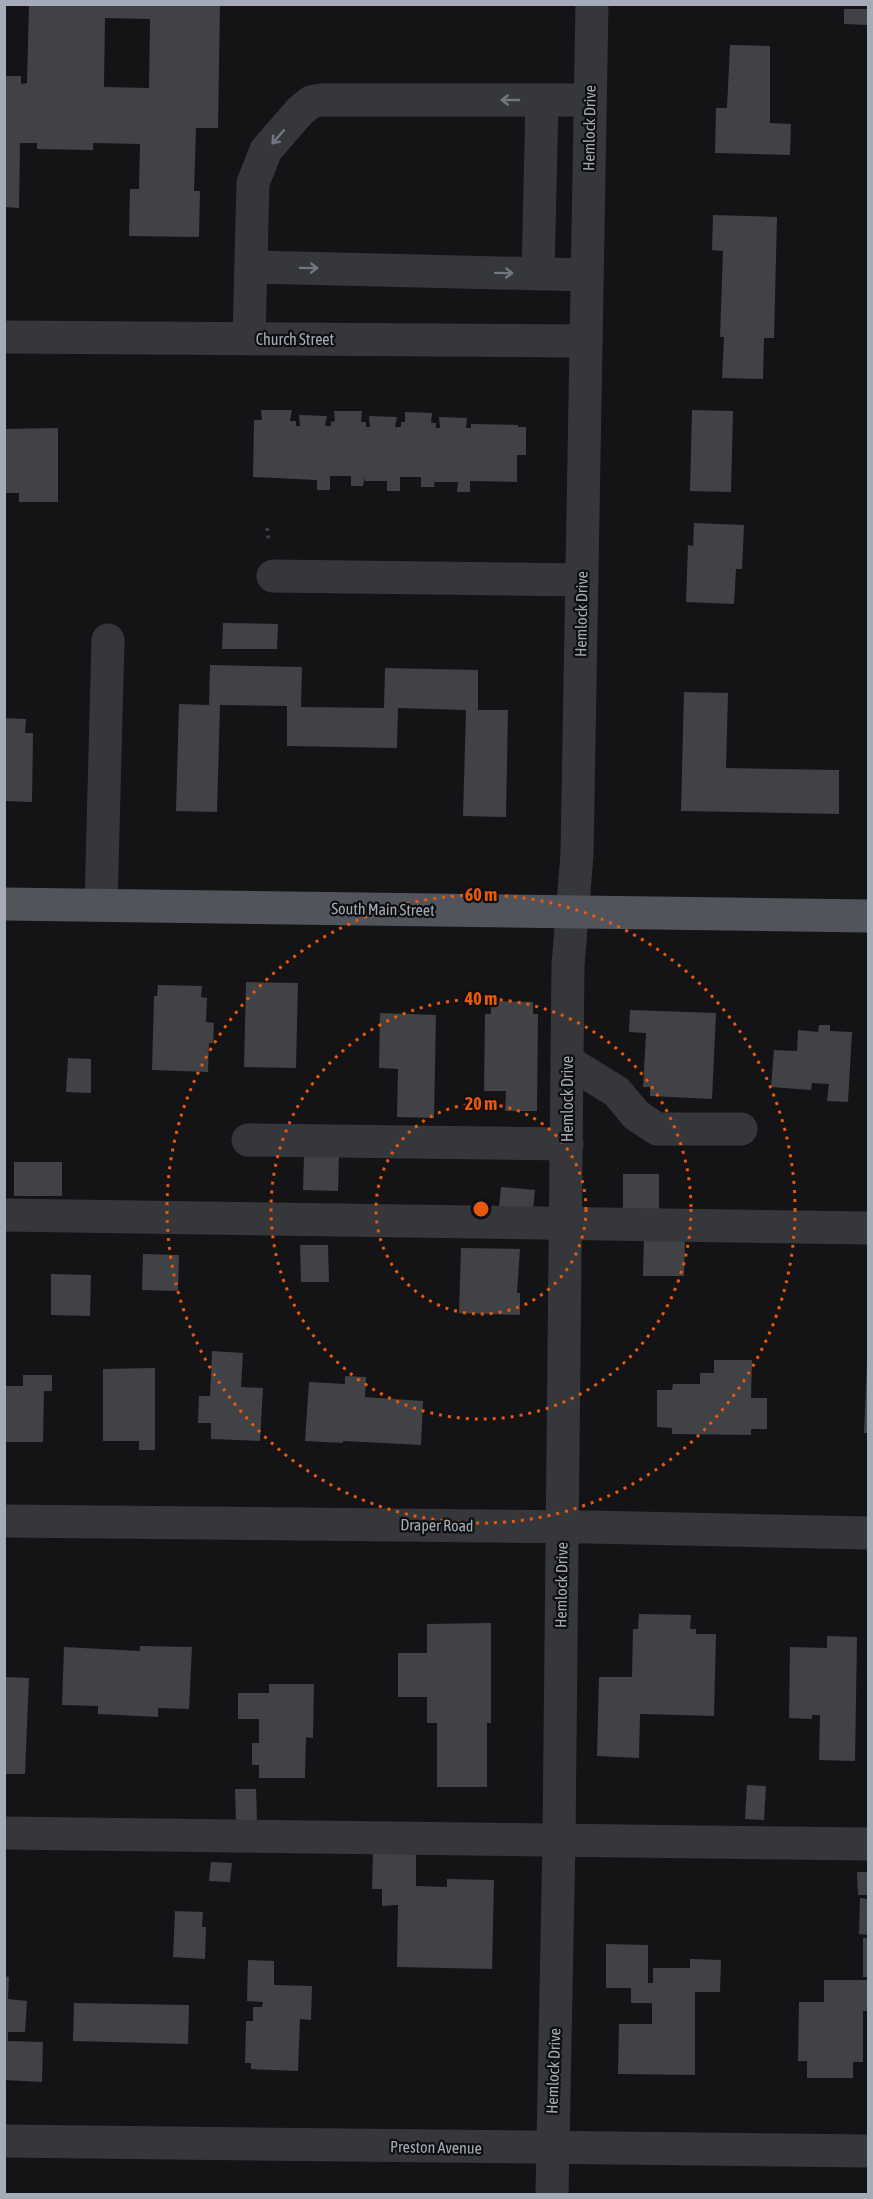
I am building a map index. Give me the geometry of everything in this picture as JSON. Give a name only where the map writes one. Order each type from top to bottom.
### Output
[{"type":"main road","name":"South Main Street","points":[[4,904],[868,916]]},
{"type":"street","name":"Hemlock Drive","points":[[552,2194],[559,1840],[568,965],[577,854],[591,4]]},
{"type":"street","points":[[249,339],[253,183],[266,150],[300,111],[311,102],[321,100],[590,100]]},
{"type":"street","points":[[538,274],[542,100]]},
{"type":"street","points":[[251,267],[587,275]]},
{"type":"street","name":"Church Street","points":[[4,337],[586,341]]},
{"type":"street","points":[[273,576],[582,580]]},
{"type":"street","points":[[101,905],[108,640]]},
{"type":"street","points":[[567,1061],[617,1092],[636,1115],[657,1129],[741,1129]]},
{"type":"street","points":[[248,1140],[567,1144]]},
{"type":"street","points":[[4,1215],[868,1228]]},
{"type":"street","name":"Draper Road","points":[[4,1521],[868,1533]]},
{"type":"street","points":[[4,1833],[868,1844]]},
{"type":"street","name":"Preston Avenue","points":[[4,2141],[868,2151]]},
{"type":"building","points":[[29,4],[220,4],[218,128],[196,128],[194,191],[200,191],[199,237],[129,236],[130,189],[139,189],[140,144],[93,143],[93,150],[37,149],[37,143],[20,143],[19,208],[4,207],[4,76],[21,76],[21,84],[27,83]],"holes":[[[105,18],[150,19],[149,88],[104,87]]]},
{"type":"building","points":[[844,9],[868,9],[868,25],[844,24]]},
{"type":"building","points":[[730,45],[770,46],[770,123],[791,124],[790,155],[715,153],[716,108],[727,108]]},
{"type":"building","points":[[713,215],[777,217],[774,338],[764,338],[763,379],[722,378],[724,337],[720,337],[723,251],[712,250]]},
{"type":"building","points":[[261,410],[292,410],[290,421],[296,421],[296,426],[300,426],[299,415],[327,416],[325,426],[331,426],[331,422],[335,421],[334,411],[362,411],[361,422],[366,422],[366,427],[370,427],[369,416],[397,417],[395,427],[401,427],[401,422],[405,422],[405,412],[432,413],[431,423],[436,423],[436,428],[440,428],[439,417],[467,418],[466,428],[471,428],[471,424],[518,425],[518,427],[526,427],[526,455],[517,455],[517,482],[470,481],[470,492],[457,492],[458,482],[435,482],[435,478],[434,487],[421,487],[421,477],[400,477],[400,491],[387,491],[387,481],[365,481],[365,476],[363,486],[351,486],[351,476],[330,476],[330,490],[317,490],[317,480],[253,477],[254,420],[262,420]]},
{"type":"building","points":[[692,410],[733,411],[731,492],[690,491]]},
{"type":"building","points":[[58,428],[58,502],[19,502],[19,493],[4,493],[4,429]]},
{"type":"building","points":[[694,523],[744,525],[742,569],[736,569],[734,604],[686,602],[688,545],[693,546]]},
{"type":"building","points":[[223,623],[278,624],[277,649],[222,649]]},
{"type":"building","points":[[210,665],[302,667],[301,707],[384,708],[385,668],[478,670],[478,710],[508,710],[506,817],[463,816],[466,710],[398,708],[397,748],[287,746],[287,706],[220,705],[217,812],[176,811],[179,704],[209,705]]},
{"type":"building","points":[[684,692],[728,693],[726,768],[839,770],[839,814],[681,811]]},
{"type":"building","points":[[5,718],[26,719],[25,733],[33,733],[32,802],[5,801]]},
{"type":"building","points":[[246,982],[298,983],[296,1068],[244,1067]]},
{"type":"building","points":[[158,985],[202,986],[201,997],[207,998],[206,1022],[214,1023],[213,1043],[209,1043],[208,1072],[152,1070],[154,996],[157,996]]},
{"type":"building","points":[[491,1001],[533,1002],[533,1014],[538,1014],[537,1111],[505,1111],[506,1091],[484,1091],[485,1014],[491,1014]]},
{"type":"building","points":[[630,1010],[716,1013],[712,1099],[650,1096],[650,1087],[643,1087],[646,1033],[629,1032]]},
{"type":"building","points":[[380,1013],[436,1015],[434,1118],[397,1117],[398,1069],[379,1068]]},
{"type":"building","points":[[819,1025],[830,1025],[830,1031],[852,1032],[848,1102],[827,1101],[829,1084],[812,1083],[811,1090],[771,1087],[774,1050],[797,1051],[798,1030],[818,1032]]},
{"type":"building","points":[[68,1058],[91,1059],[91,1093],[66,1092]]},
{"type":"building","points":[[304,1155],[339,1156],[338,1191],[303,1190]]},
{"type":"building","points":[[14,1162],[62,1162],[62,1196],[14,1196]]},
{"type":"building","points":[[623,1174],[659,1174],[659,1210],[623,1209]]},
{"type":"building","points":[[501,1187],[535,1190],[533,1210],[499,1207]]},
{"type":"building","points":[[644,1237],[685,1238],[684,1276],[643,1276]]},
{"type":"building","points":[[300,1245],[328,1245],[329,1282],[301,1282]]},
{"type":"building","points":[[461,1248],[520,1249],[517,1293],[520,1293],[520,1315],[459,1313]]},
{"type":"building","points":[[143,1254],[179,1255],[178,1291],[142,1290]]},
{"type":"building","points":[[51,1274],[91,1275],[90,1316],[51,1315]]},
{"type":"building","points":[[212,1351],[243,1353],[241,1387],[263,1388],[260,1441],[211,1439],[211,1423],[198,1423],[199,1396],[210,1396]]},
{"type":"building","points":[[714,1360],[752,1360],[751,1398],[767,1398],[767,1429],[751,1429],[751,1435],[672,1434],[672,1428],[657,1427],[657,1390],[672,1390],[673,1384],[700,1384],[700,1373],[714,1373]]},
{"type":"building","points":[[867,1362],[868,1433],[864,1433]]},
{"type":"building","points":[[155,1368],[155,1450],[139,1450],[139,1441],[103,1441],[103,1369]]},
{"type":"building","points":[[23,1375],[52,1375],[52,1391],[44,1391],[43,1442],[4,1442],[4,1386],[23,1386]]},
{"type":"building","points":[[345,1376],[366,1377],[365,1397],[423,1401],[421,1445],[305,1441],[309,1382],[345,1384]]},
{"type":"building","points":[[639,1614],[691,1615],[690,1629],[696,1629],[696,1634],[716,1634],[714,1716],[640,1714],[639,1758],[597,1756],[599,1677],[632,1677],[633,1629],[638,1629]]},
{"type":"building","points":[[491,1623],[491,1723],[487,1723],[487,1787],[437,1787],[437,1723],[427,1723],[427,1697],[398,1697],[398,1653],[427,1653],[427,1624]]},
{"type":"building","points":[[827,1636],[857,1637],[855,1761],[819,1760],[820,1715],[812,1715],[812,1719],[789,1718],[790,1647],[827,1648]]},
{"type":"building","points":[[140,1646],[192,1647],[189,1709],[158,1708],[158,1717],[98,1714],[98,1706],[62,1705],[64,1647],[140,1651]]},
{"type":"building","points":[[4,1677],[29,1678],[25,1774],[4,1774]]},
{"type":"building","points":[[269,1684],[314,1684],[313,1738],[306,1737],[305,1778],[259,1778],[259,1765],[252,1765],[252,1743],[259,1743],[259,1719],[238,1719],[238,1693],[269,1693]]},
{"type":"building","points":[[747,1785],[766,1786],[764,1820],[745,1819]]},
{"type":"building","points":[[235,1789],[256,1789],[257,1822],[236,1822]]},
{"type":"building","points":[[373,1851],[416,1852],[416,1886],[447,1887],[447,1879],[494,1880],[492,1969],[397,1967],[398,1905],[382,1906],[382,1889],[372,1889]]},
{"type":"building","points":[[211,1862],[232,1863],[230,1882],[209,1881]]},
{"type":"building","points":[[857,1872],[868,1872],[868,1895],[858,1895]]},
{"type":"building","points":[[860,1898],[868,1899],[868,1935],[859,1934]]},
{"type":"building","points":[[175,1911],[203,1912],[202,1927],[206,1927],[205,1959],[173,1957]]},
{"type":"building","points":[[863,1938],[868,1938],[868,1977],[863,1977]]},
{"type":"building","points":[[606,1944],[648,1945],[648,1983],[653,1983],[653,1968],[690,1968],[690,1959],[721,1960],[720,1992],[695,1992],[695,2075],[618,2074],[619,2024],[652,2024],[652,2003],[631,2003],[631,1988],[606,1988]]},
{"type":"building","points":[[248,1960],[274,1961],[274,1985],[312,1986],[311,2020],[300,2019],[298,2071],[251,2069],[251,2063],[245,2063],[246,2021],[253,2021],[253,2007],[262,2007],[263,2002],[247,2001]]},
{"type":"building","points":[[4,1976],[9,1977],[8,1999],[27,2001],[25,2032],[8,2032],[8,2041],[43,2042],[42,2082],[4,2080]]},
{"type":"building","points":[[824,1980],[868,1980],[868,2011],[863,2011],[863,2062],[853,2062],[853,2078],[807,2078],[807,2061],[798,2061],[799,2002],[824,2002]]},
{"type":"building","points":[[74,2003],[189,2005],[188,2044],[73,2041]]}]
